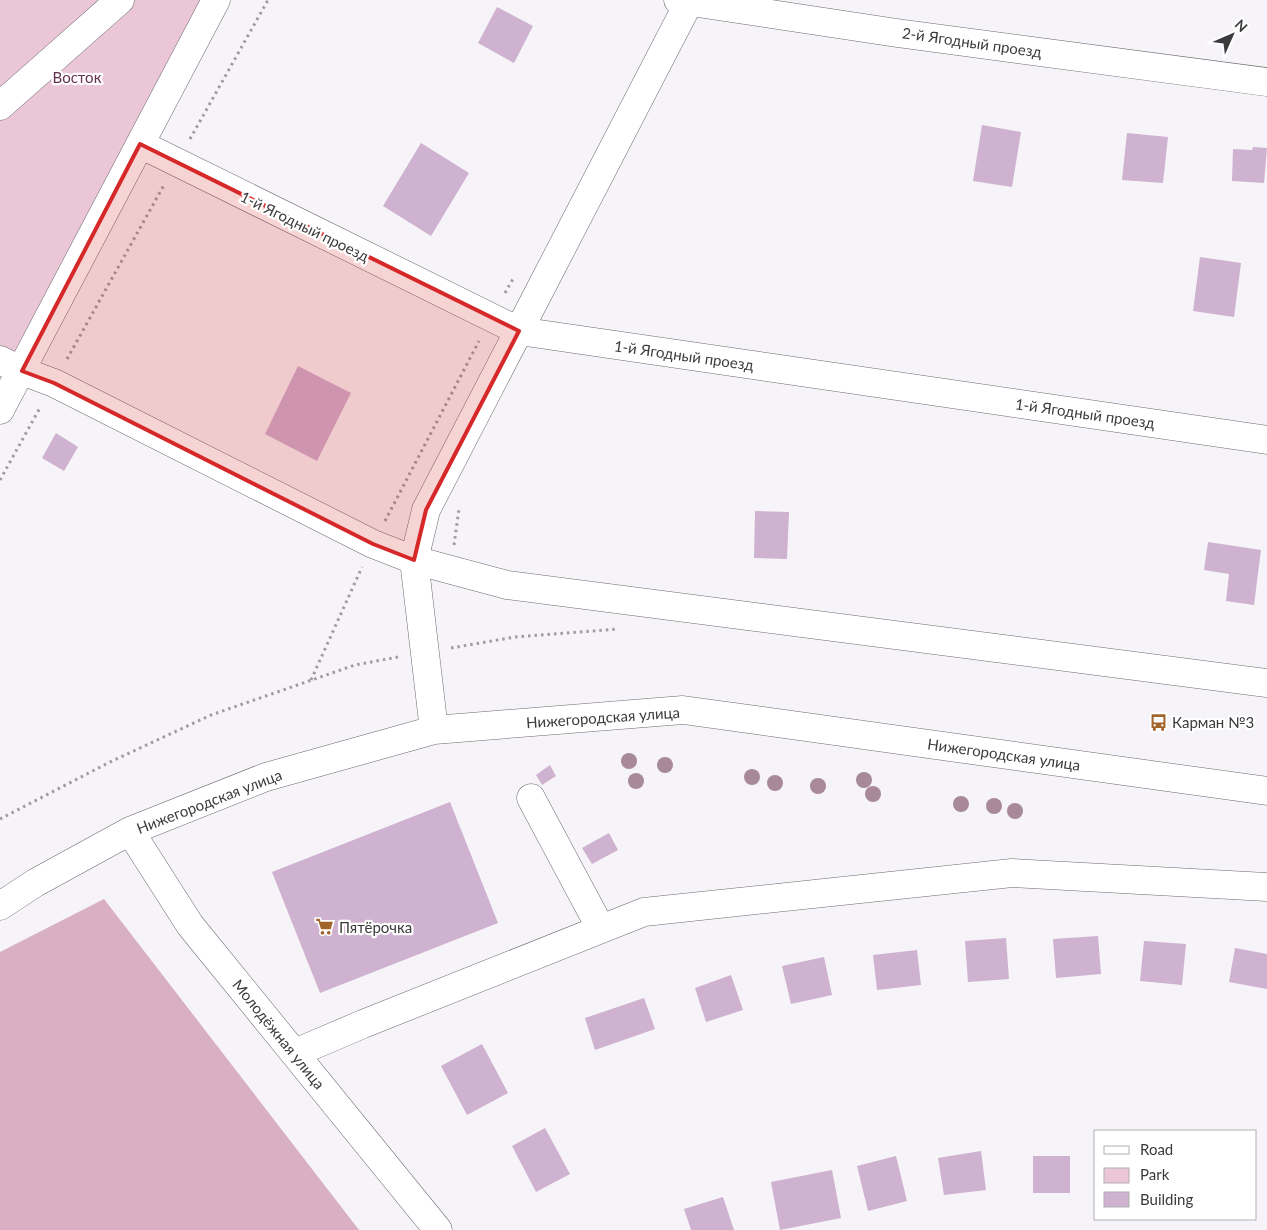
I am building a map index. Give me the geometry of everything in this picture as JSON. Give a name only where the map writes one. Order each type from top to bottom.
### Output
[{"type":"street","points":[[0,106],[120,0]]},
{"type":"street","points":[[0,410],[11,365],[140,144],[216,0]]},
{"type":"street","points":[[434,730],[414,560],[426,510],[683,1]]},
{"type":"street","name":"2-й Ягодный проезд","points":[[683,1],[897,33],[1267,82]]},
{"type":"street","name":"1-й Ягодный проезд","points":[[140,144],[518,331],[1267,440]]},
{"type":"street","points":[[11,365],[54,383],[373,544],[414,560],[506,585],[1267,683]]},
{"type":"street","name":"Нижегородская улица","points":[[0,906],[35,883],[130,831],[266,777],[434,730],[683,710],[1267,791]]},
{"type":"street","points":[[531,798],[601,929]]},
{"type":"street","name":"Молодёжная улица","points":[[130,831],[190,925],[438,1230]]},
{"type":"street","points":[[295,1053],[644,912],[1012,873],[1267,887]]},
{"type":"path","points":[[0,480],[268,0]]},
{"type":"path","points":[[0,819],[108,763],[211,715],[355,665],[514,637],[624,628]]},
{"type":"highlighted area","points":[[140,144],[519,331],[426,510],[414,560],[373,544],[54,383],[22,371]]},
{"type":"green space","name":"Восток","points":[[0,0],[209,0],[0,378]]},
{"type":"shaded area","points":[[104,899],[359,1230],[0,1230],[0,952]]},
{"type":"building","points":[[497,7],[533,26],[514,63],[478,43]]},
{"type":"building","points":[[982,125],[1021,132],[1012,187],[973,181]]},
{"type":"building","points":[[1127,133],[1168,137],[1163,183],[1122,180]]},
{"type":"building","points":[[421,143],[469,173],[431,236],[383,206]]},
{"type":"building","points":[[1253,147],[1267,148],[1264,183],[1232,181],[1233,149],[1252,150]]},
{"type":"building","points":[[1200,257],[1241,263],[1234,317],[1193,311]]},
{"type":"building","points":[[298,366],[351,393],[317,461],[265,434]]},
{"type":"building","points":[[56,433],[78,447],[64,471],[42,458]]},
{"type":"building","points":[[755,511],[789,512],[787,559],[754,558]]},
{"type":"building","points":[[1208,542],[1261,550],[1254,605],[1226,601],[1229,574],[1204,570]]},
{"type":"building","points":[[550,765],[556,776],[542,785],[536,775]]},
{"type":"building","points":[[450,802],[498,923],[320,993],[272,872]]},
{"type":"building","points":[[609,833],[618,850],[592,864],[582,848]]},
{"type":"building","points":[[1098,936],[1101,974],[1056,978],[1053,939]]},
{"type":"building","points":[[1006,938],[1009,979],[968,982],[965,941]]},
{"type":"building","points":[[1144,941],[1186,944],[1182,985],[1140,981]]},
{"type":"building","points":[[1235,948],[1267,954],[1267,989],[1229,982]]},
{"type":"building","points":[[917,950],[921,985],[877,990],[873,955]]},
{"type":"building","points":[[824,957],[832,995],[791,1004],[782,966]]},
{"type":"building","points":[[731,975],[743,1010],[706,1022],[695,988]]},
{"type":"building","points":[[644,998],[655,1029],[595,1050],[585,1018]]},
{"type":"building","points":[[482,1044],[508,1093],[467,1115],[441,1066]]},
{"type":"building","points":[[545,1128],[570,1174],[536,1192],[512,1146]]},
{"type":"building","points":[[981,1151],[986,1190],[944,1195],[938,1158]]},
{"type":"building","points":[[896,1156],[907,1201],[868,1211],[857,1166]]},
{"type":"building","points":[[1033,1156],[1070,1156],[1070,1193],[1033,1193]]},
{"type":"building","points":[[832,1170],[841,1218],[780,1230],[771,1182]]},
{"type":"building","points":[[723,1197],[734,1230],[691,1230],[684,1209]]},
{"type":"place","name":"Карман №3","points":[[1158,722]]},
{"type":"place","name":"Пятёрочка","points":[[325,927]]}]
